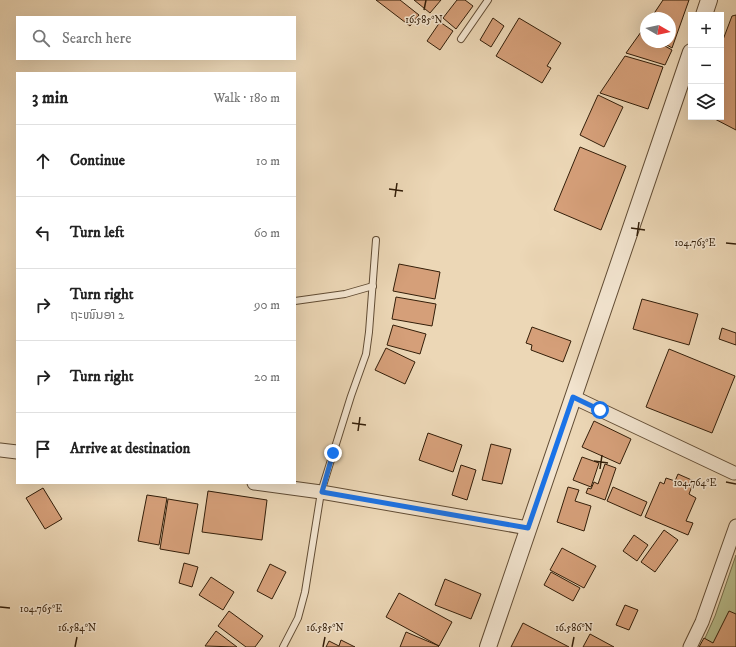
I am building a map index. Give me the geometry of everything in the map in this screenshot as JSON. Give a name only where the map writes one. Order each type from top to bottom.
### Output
[{"type":"street","points":[[705,12],[709,0]]},
{"type":"street","points":[[488,647],[688,61]]},
{"type":"street","points":[[573,397],[734,473]]},
{"type":"street","points":[[0,450],[16,452]]},
{"type":"street","points":[[262,484],[322,492],[528,528]]},
{"type":"street","points":[[690,647],[702,622],[736,526]]},
{"type":"lane","points":[[461,39],[488,0]]},
{"type":"lane","points":[[283,647],[298,618],[305,592],[322,492],[349,403],[366,354],[376,240]]},
{"type":"lane","points":[[296,301],[345,294],[373,286]]},
{"type":"green space","points":[[736,555],[736,647],[701,647],[715,616]]},
{"type":"building","points":[[376,0],[400,0],[419,15],[410,26]]},
{"type":"building","points":[[414,0],[441,0],[430,13]]},
{"type":"building","points":[[457,0],[465,0],[473,6],[456,29],[443,18]]},
{"type":"building","points":[[663,0],[689,0],[676,37],[676,12],[655,12]]},
{"type":"building","points":[[736,15],[736,130],[717,120],[724,120],[724,37],[732,16]]},
{"type":"building","points":[[493,18],[504,26],[491,47],[480,40]]},
{"type":"building","points":[[519,18],[561,43],[547,66],[551,68],[542,83],[496,56]]},
{"type":"building","points":[[440,22],[453,31],[440,50],[427,41]]},
{"type":"building","points":[[640,33],[640,48],[668,48],[672,50],[665,65],[626,53]]},
{"type":"building","points":[[625,56],[663,67],[648,109],[600,93]]},
{"type":"building","points":[[598,95],[623,107],[604,147],[580,135]]},
{"type":"building","points":[[580,147],[626,166],[601,230],[554,210]]},
{"type":"building","points":[[399,264],[440,272],[435,299],[393,291]]},
{"type":"building","points":[[396,297],[436,304],[432,326],[392,319]]},
{"type":"building","points":[[642,299],[698,314],[689,345],[633,329]]},
{"type":"building","points":[[393,325],[426,334],[420,354],[387,345]]},
{"type":"building","points":[[532,327],[571,341],[563,362],[531,350],[532,345],[526,343]]},
{"type":"building","points":[[722,328],[736,333],[736,345],[719,339]]},
{"type":"building","points":[[386,348],[415,362],[405,384],[375,370]]},
{"type":"building","points":[[669,349],[735,376],[712,433],[646,407]]},
{"type":"building","points":[[594,421],[631,439],[620,464],[582,447]]},
{"type":"building","points":[[428,433],[462,445],[453,472],[419,460]]},
{"type":"building","points":[[491,444],[511,449],[502,484],[482,480]]},
{"type":"building","points":[[582,457],[599,463],[591,487],[573,480]]},
{"type":"building","points":[[605,464],[616,468],[605,500],[586,493],[588,488],[591,489],[594,482],[598,484]]},
{"type":"building","points":[[461,465],[476,470],[467,500],[452,495]]},
{"type":"building","points":[[678,474],[694,481],[689,494],[696,498],[686,521],[693,523],[688,535],[645,517],[660,482],[664,484],[666,478],[675,481]]},
{"type":"building","points":[[568,487],[579,490],[575,501],[591,506],[584,531],[557,522]]},
{"type":"building","points":[[613,487],[647,502],[641,516],[607,501]]},
{"type":"building","points":[[43,488],[62,519],[45,529],[26,498]]},
{"type":"building","points":[[208,491],[267,500],[262,540],[202,532]]},
{"type":"building","points":[[147,495],[167,498],[159,545],[138,541]]},
{"type":"building","points":[[168,499],[198,504],[189,554],[160,549]]},
{"type":"building","points":[[664,530],[678,540],[655,572],[641,562]]},
{"type":"building","points":[[634,535],[648,545],[637,561],[623,551]]},
{"type":"building","points":[[562,548],[596,566],[584,588],[550,570]]},
{"type":"building","points":[[184,563],[198,567],[192,587],[179,583]]},
{"type":"building","points":[[270,564],[286,572],[272,599],[257,591]]},
{"type":"building","points":[[551,572],[580,588],[573,601],[544,585]]},
{"type":"building","points":[[211,577],[234,592],[223,610],[199,595]]},
{"type":"building","points":[[445,579],[481,594],[471,619],[435,605]]},
{"type":"building","points":[[399,593],[452,622],[439,646],[386,617]]},
{"type":"building","points":[[625,605],[638,610],[629,630],[616,625]]},
{"type":"building","points":[[229,611],[263,636],[255,647],[246,647],[218,626]]},
{"type":"building","points":[[729,611],[736,614],[736,647],[699,647],[704,638],[713,643]]},
{"type":"building","points":[[523,623],[569,647],[511,647]]},
{"type":"building","points":[[216,631],[237,647],[205,646]]},
{"type":"building","points":[[406,632],[439,646],[400,647]]},
{"type":"building","points":[[590,634],[614,647],[583,647]]},
{"type":"building","points":[[341,640],[355,647],[326,647],[329,641],[339,646]]},
{"type":"route","points":[[333,453],[322,492],[528,528],[573,397],[600,410]]}]
